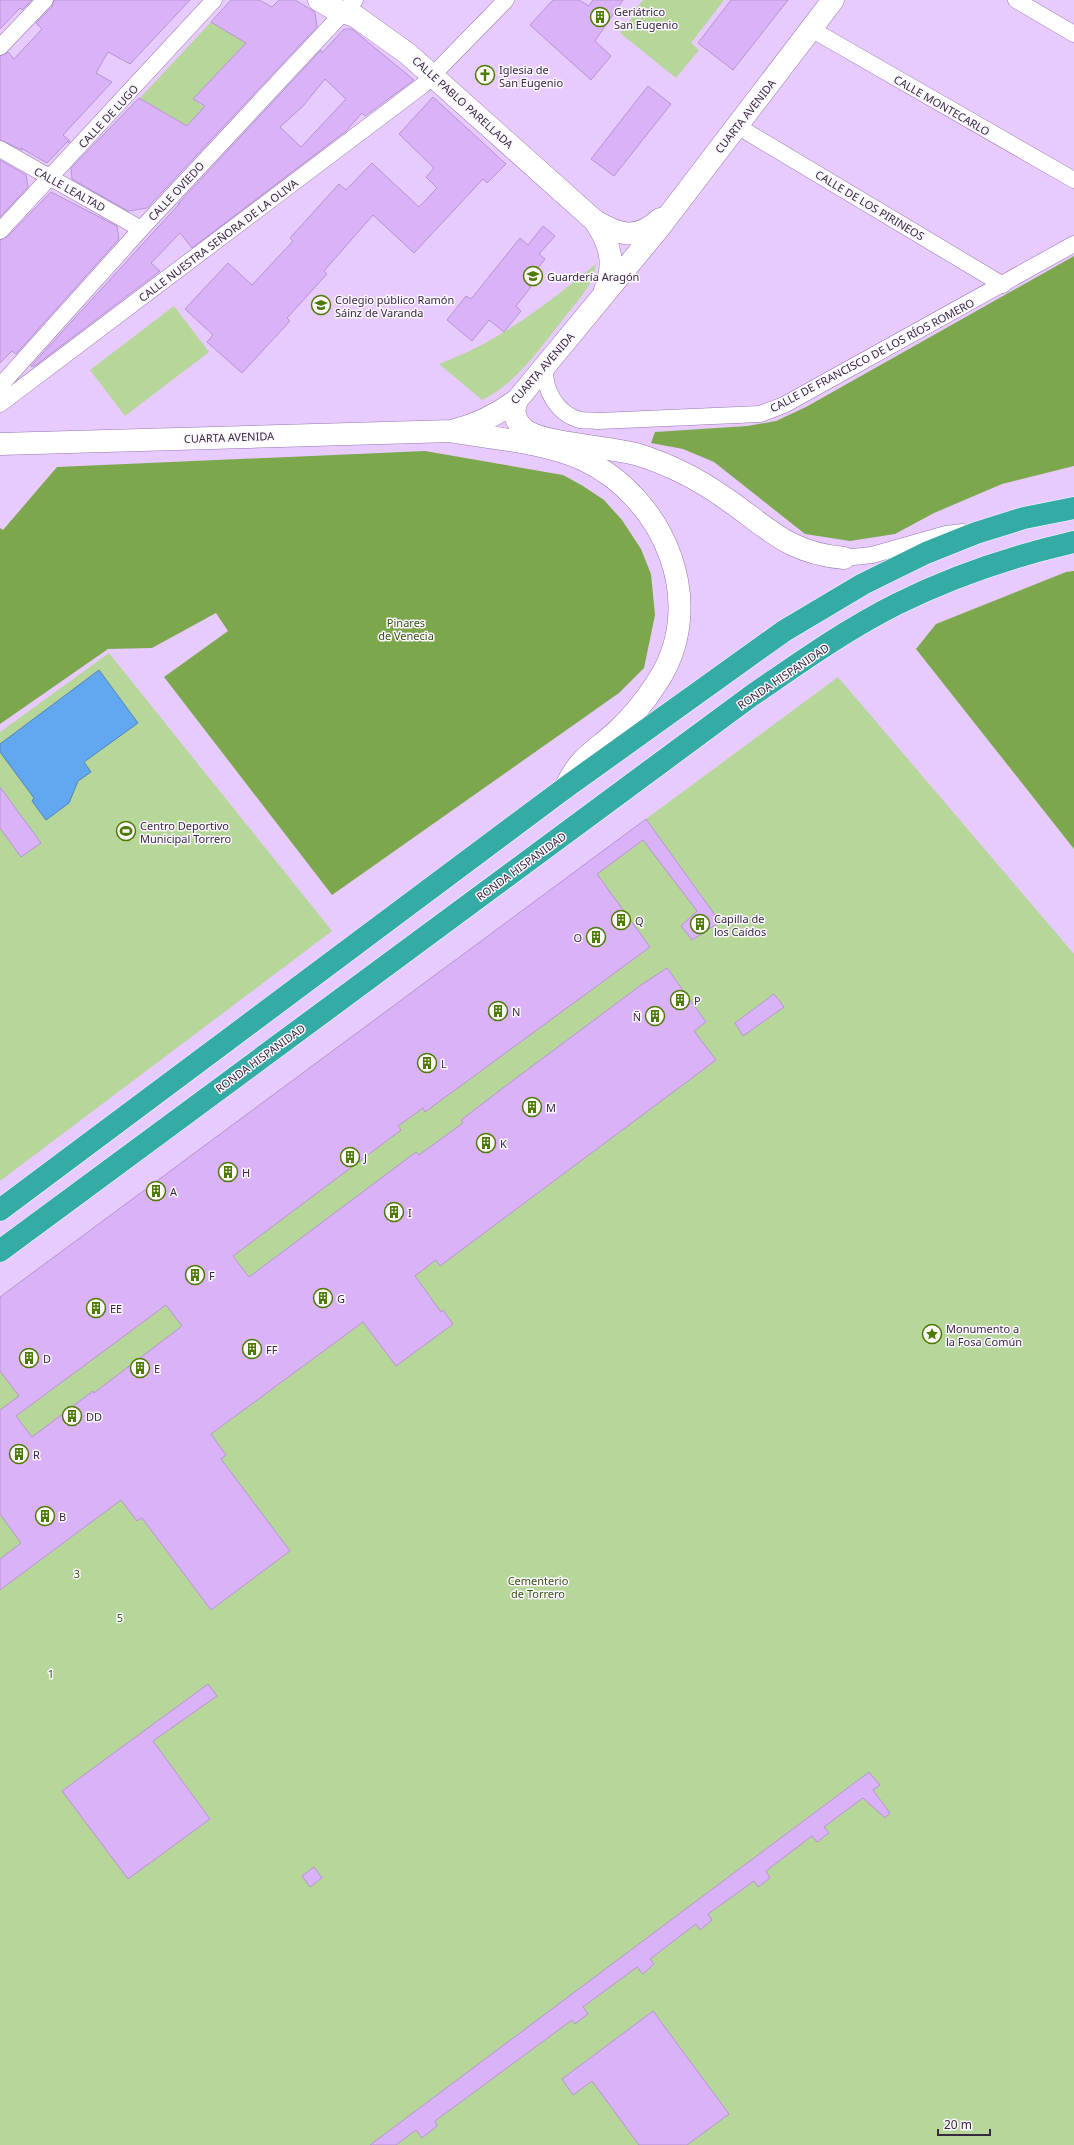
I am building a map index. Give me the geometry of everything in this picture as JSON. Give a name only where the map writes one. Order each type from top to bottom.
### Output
[{"type":"highway","points":[[0,1210],[565,788],[777,636],[818,609],[897,567],[976,533],[1024,518],[1074,508]]},
{"type":"highway","name":"RONDA HISPANIDAD","points":[[0,1250],[744,701],[814,653],[896,604],[964,574],[1026,554],[1074,542]]},
{"type":"street","points":[[0,48],[46,0]]},
{"type":"street","name":"CALLE DE LUGO","points":[[0,231],[214,0]]},
{"type":"street","name":"CALLE PABLO PARELLADA","points":[[319,0],[350,6],[367,24],[434,75],[595,221],[616,232],[631,234],[639,232],[655,224],[673,208]]},
{"type":"street","name":"CALLE NUESTRA SEÑORA DE LA OLIVA","points":[[0,404],[424,85],[506,0]]},
{"type":"street","name":"CUARTA AVENIDA","points":[[0,444],[452,431],[490,418],[517,400],[545,368],[673,208],[833,0]]},
{"type":"street","points":[[1016,0],[1074,34]]},
{"type":"street","name":"CALLE OVIEDO","points":[[0,386],[141,229],[350,6]]},
{"type":"street","name":"CALLE MONTECARLO","points":[[811,29],[1074,180]]},
{"type":"street","name":"CALLE DE LOS PIRINEOS","points":[[737,126],[1003,285]]},
{"type":"street","name":"CALLE LEALTAD","points":[[0,149],[141,229]]},
{"type":"street","name":"CALLE PABLO PARELLADA","points":[[595,221],[608,243],[612,265],[610,277],[599,302]]},
{"type":"street","name":"CALLE DE FRANCISCO DE LOS RÍOS ROMERO","points":[[545,368],[547,389],[555,402],[565,413],[580,420],[599,421],[760,414],[784,405],[1003,285],[1074,244]]},
{"type":"street","points":[[517,400],[515,405],[515,416],[520,425],[529,432],[552,439],[635,454],[680,469],[726,498],[774,536],[811,553],[844,558],[872,555],[946,534],[976,533]]},
{"type":"street","points":[[452,431],[550,449],[568,454],[594,466],[622,484],[644,506],[660,530],[671,555],[677,580],[678,624],[674,647],[666,668],[656,684],[627,721],[579,762],[565,788]]},
{"type":"green space","points":[[643,0],[724,0],[691,43],[699,50],[676,78],[620,33],[636,13],[634,11]]},
{"type":"green space","points":[[211,22],[246,43],[193,99],[204,107],[187,126],[140,98]]},
{"type":"green space","points":[[1074,256],[1074,466],[1002,484],[934,513],[895,534],[850,541],[805,534],[714,462],[683,449],[651,443],[655,432],[747,426],[776,421],[806,407]]},
{"type":"green space","points":[[596,264],[592,279],[586,289],[537,353],[517,374],[495,393],[482,400],[439,364],[482,345],[522,321]]},
{"type":"green space","points":[[174,306],[209,352],[125,416],[90,370]]},
{"type":"green space","name":"Pinares de Venecia","points":[[425,451],[563,475],[604,500],[622,520],[641,549],[651,574],[655,615],[644,668],[619,693],[332,895],[164,677],[228,631],[216,613],[152,648],[108,649],[0,724],[0,528],[3,530],[57,467]]},
{"type":"green space","points":[[1074,571],[1074,849],[916,649],[936,624],[1066,572]]},
{"type":"green space","name":"Centro Deportivo Municipal Torrero","points":[[109,653],[332,931],[0,1181],[0,732]]},
{"type":"green space","name":"Cementerio de Torrero","points":[[838,677],[1074,954],[1074,2145],[0,2145],[0,1297]]},
{"type":"water","points":[[99,670],[138,723],[84,762],[91,772],[78,781],[69,803],[46,820],[32,801],[34,798],[0,752],[0,744]]},
{"type":"building","points":[[0,0],[32,0],[22,10],[20,8],[0,29]]},
{"type":"building","points":[[54,0],[190,0],[130,64],[108,52],[96,73],[112,82],[63,135],[70,141],[68,143],[68,141],[47,163],[21,148],[22,150],[0,140],[0,56],[8,52],[14,59],[42,29],[36,23],[52,7]]},
{"type":"building","points":[[231,0],[259,0],[272,7],[279,0],[295,0],[315,12],[317,27],[147,208],[128,211],[72,179],[71,168],[139,98],[187,126],[205,106],[193,99],[246,43],[211,22]]},
{"type":"building","points":[[553,0],[579,0],[589,6],[593,0],[623,0],[595,41],[611,56],[591,80],[530,25]]},
{"type":"building","points":[[731,0],[788,0],[733,70],[698,43]]},
{"type":"building","points":[[344,29],[352,29],[414,80],[365,116],[362,113],[346,131],[192,248],[180,233],[151,263],[160,271],[32,367],[31,366],[180,203],[178,204],[321,50],[322,53]],"holes":[[[325,79],[346,99],[301,147],[280,127],[303,106]]]},
{"type":"building","points":[[648,86],[671,104],[614,176],[591,159]]},
{"type":"building","points":[[433,97],[506,164],[487,183],[483,179],[414,253],[373,215],[324,271],[327,274],[287,318],[290,321],[242,373],[207,342],[213,335],[185,309],[228,263],[252,285],[293,241],[290,238],[339,184],[346,190],[372,163],[419,207],[437,188],[426,177],[434,168],[399,134]]},
{"type":"building","points":[[0,160],[26,175],[28,187],[0,217]]},
{"type":"building","points":[[51,192],[117,226],[119,239],[16,354],[12,351],[0,363],[0,240],[7,237]]},
{"type":"building","points":[[543,226],[555,236],[539,254],[545,259],[526,283],[531,287],[516,306],[521,311],[504,332],[489,320],[472,341],[447,320],[466,296],[471,299],[520,238],[528,245]]},
{"type":"building","points":[[0,787],[41,843],[21,857],[0,828]]},
{"type":"building","points":[[646,819],[720,922],[692,940],[681,926],[697,911],[643,840],[597,874],[650,947],[425,1112],[423,1108],[398,1126],[401,1130],[233,1256],[249,1277],[416,1152],[419,1155],[463,1123],[461,1120],[507,1085],[641,985],[667,968],[706,1022],[694,1031],[716,1060],[440,1266],[436,1260],[415,1276],[441,1312],[443,1310],[453,1324],[396,1366],[363,1322],[211,1434],[226,1455],[221,1459],[290,1551],[211,1610],[142,1518],[137,1521],[121,1500],[0,1590],[0,1559],[21,1543],[0,1514],[0,1410],[19,1396],[0,1371],[0,1297]],"holes":[[[166,1305],[182,1326],[94,1393],[93,1391],[32,1437],[16,1416]]]},
{"type":"building","points":[[774,994],[784,1007],[743,1036],[735,1023]]},
{"type":"building","points":[[208,1684],[217,1696],[153,1741],[210,1819],[128,1879],[62,1791]]},
{"type":"building","points":[[869,1772],[880,1785],[873,1790],[890,1813],[885,1818],[863,1798],[824,1827],[829,1833],[817,1842],[812,1836],[766,1871],[770,1878],[758,1887],[754,1881],[708,1914],[712,1920],[700,1930],[696,1924],[650,1959],[654,1964],[643,1974],[637,1967],[583,2007],[588,2014],[575,2024],[572,2020],[435,2121],[437,2126],[422,2138],[416,2130],[396,2145],[370,2145]]},
{"type":"building","points":[[314,1867],[322,1878],[310,1887],[302,1876]]},
{"type":"building","points":[[653,2011],[729,2114],[687,2145],[639,2145],[592,2081],[573,2095],[562,2079]]},
{"type":"place","name":"Geriátrico San Eugenio","points":[[600,17]]},
{"type":"place","name":"Iglesia de San Eugenio","points":[[485,75]]},
{"type":"place","name":"Guardería Aragón","points":[[533,276]]},
{"type":"place","name":"Colegio público Ramón Sáinz de Varanda","points":[[321,305]]},
{"type":"place","name":"Centro Deportivo Municipal Torrero","points":[[126,831]]},
{"type":"place","name":"Q","points":[[621,920]]},
{"type":"place","name":"Capilla de los Caídos","points":[[700,924]]},
{"type":"place","name":"O","points":[[596,937]]},
{"type":"place","name":"P","points":[[680,1000]]},
{"type":"place","name":"N","points":[[498,1011]]},
{"type":"place","name":"Ñ","points":[[655,1016]]},
{"type":"place","name":"L","points":[[427,1063]]},
{"type":"place","name":"M","points":[[532,1107]]},
{"type":"place","name":"K","points":[[486,1143]]},
{"type":"place","name":"J","points":[[350,1157]]},
{"type":"place","name":"H","points":[[228,1172]]},
{"type":"place","name":"A","points":[[156,1191]]},
{"type":"place","name":"I","points":[[394,1212]]},
{"type":"place","name":"F","points":[[195,1275]]},
{"type":"place","name":"G","points":[[323,1298]]},
{"type":"place","name":"EE","points":[[96,1308]]},
{"type":"place","name":"Monumento a la Fosa Común","points":[[932,1334]]},
{"type":"place","name":"FF","points":[[252,1349]]},
{"type":"place","name":"D","points":[[29,1358]]},
{"type":"place","name":"E","points":[[140,1368]]},
{"type":"place","name":"DD","points":[[72,1416]]},
{"type":"place","name":"R","points":[[19,1454]]},
{"type":"place","name":"B","points":[[45,1516]]},
{"type":"park label","name":"3","points":[[77,1573]]},
{"type":"park label","name":"5","points":[[120,1617]]},
{"type":"park label","name":"1","points":[[51,1673]]}]
